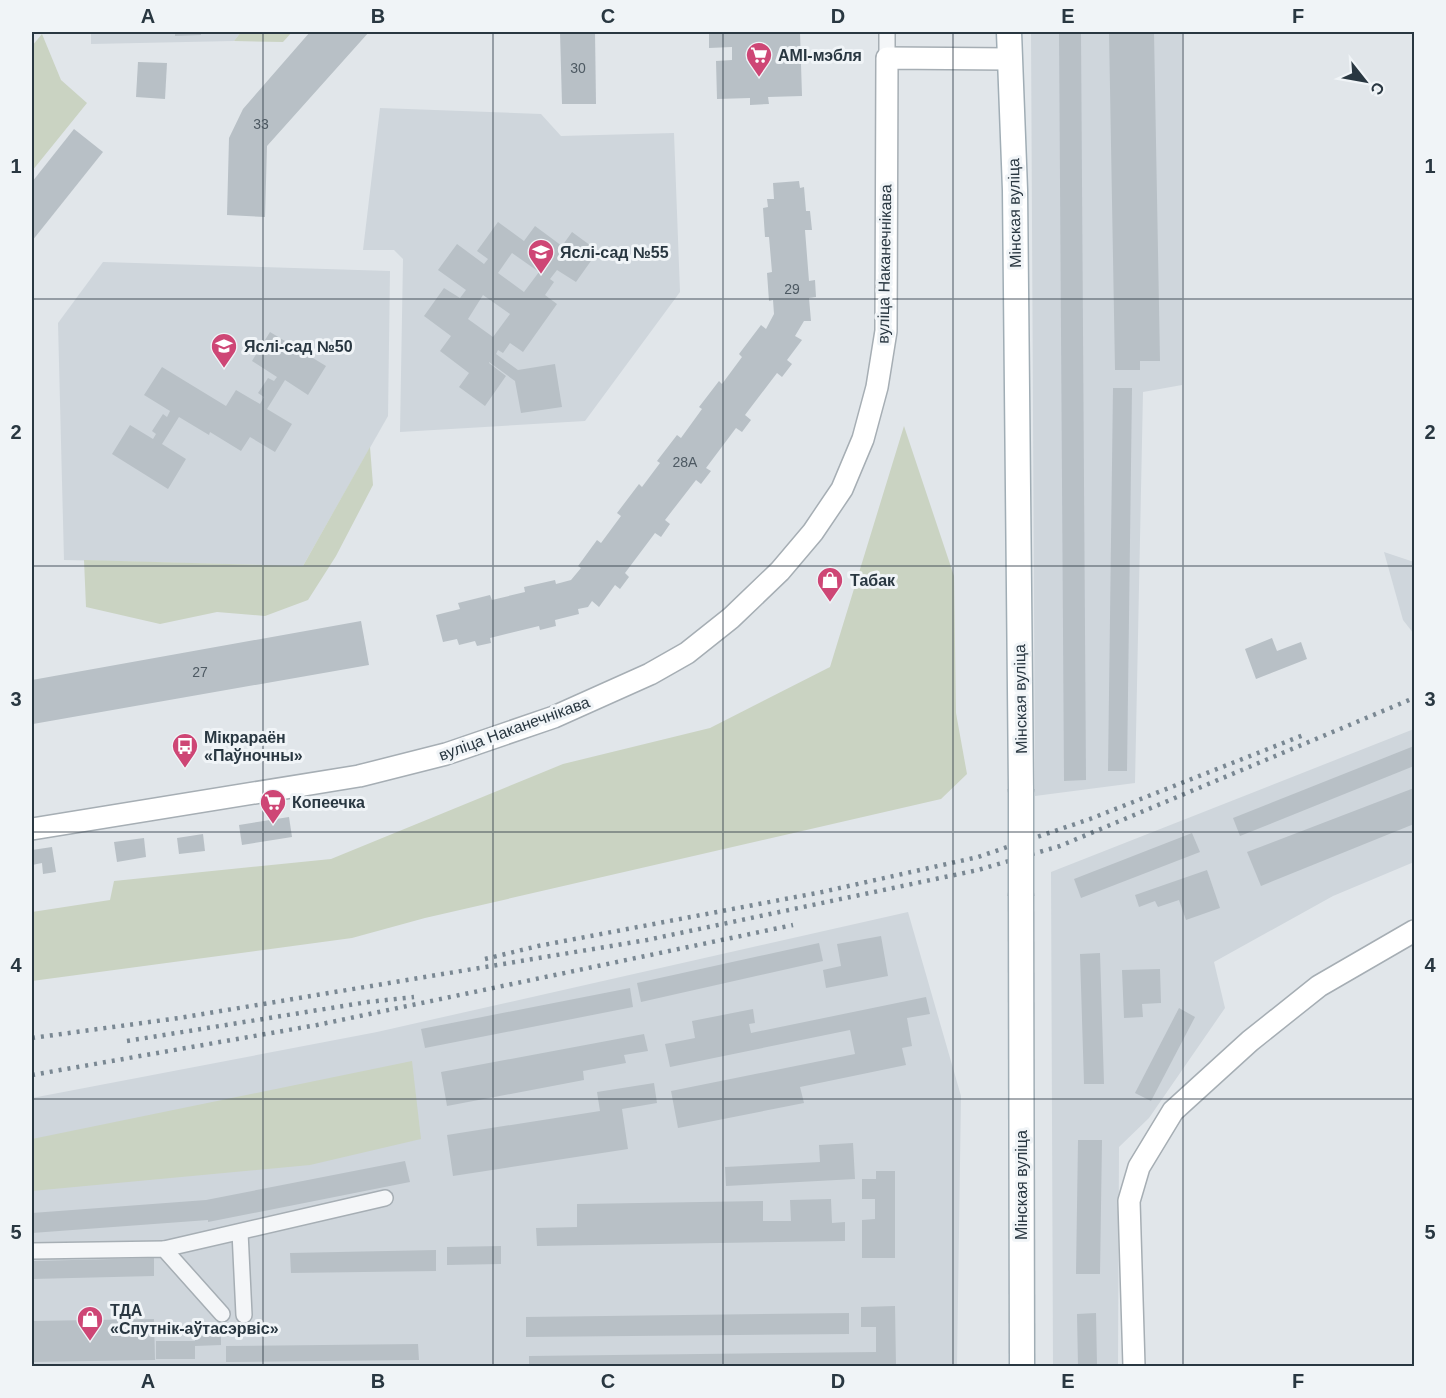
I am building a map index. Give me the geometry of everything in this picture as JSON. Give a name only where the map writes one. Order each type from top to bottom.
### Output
[{"type":"main road","name":"Мінская вуліца","points":[[1009,32],[1015,190],[1021,789],[1022,1366]]},
{"type":"main road","points":[[887,58],[1009,59]]},
{"type":"main road","name":"вуліца Наканечнікава","points":[[32,829],[348,778],[446,754],[554,717],[650,674],[687,653],[731,618],[780,571],[813,532],[842,489],[863,439],[877,387],[886,331],[887,58]]},
{"type":"main road","points":[[1134,1366],[1129,1201],[1139,1167],[1173,1111],[1250,1041],[1319,986],[1414,931]]},
{"type":"street","name":"вуліца Наканечнікава","points":[[887,32],[887,58]]},
{"type":"street","points":[[32,1251],[164,1249],[385,1198]]},
{"type":"street","points":[[240,1232],[244,1315]]},
{"type":"street","points":[[164,1249],[222,1314]]},
{"type":"shaded area","points":[[91,32],[241,32],[234,41],[91,44]]},
{"type":"shaded area","points":[[1031,32],[1182,32],[1182,385],[1143,392],[1135,783],[1035,796]]},
{"type":"shaded area","name":"Яслі-сад №55","points":[[380,108],[541,114],[561,136],[674,133],[680,292],[585,421],[400,432],[403,259],[394,250],[363,250]]},
{"type":"shaded area","name":"Яслі-сад №50","points":[[103,262],[390,271],[388,416],[303,566],[64,560],[58,323]]},
{"type":"shaded area","points":[[1384,552],[1414,562],[1414,634],[1403,620]]},
{"type":"shaded area","points":[[1414,729],[1414,862],[1333,896],[1214,962],[1225,1008],[1149,1118],[1119,1147],[1118,1366],[1053,1366],[1051,872]]},
{"type":"shaded area","points":[[908,912],[961,1096],[957,1366],[32,1366],[32,1098],[377,1032]]},
{"type":"green space","points":[[241,32],[292,32],[283,42],[234,41]]},
{"type":"green space","points":[[42,34],[61,80],[87,103],[32,171],[32,46]]},
{"type":"green space","points":[[904,426],[954,576],[956,713],[967,774],[941,799],[425,918],[352,938],[32,981],[32,912],[110,900],[114,881],[331,859],[563,764],[710,728],[830,667]]},
{"type":"green space","points":[[370,447],[373,485],[336,556],[308,600],[265,616],[217,612],[160,624],[86,607],[84,560],[303,566]]},
{"type":"green space","points":[[412,1061],[421,1139],[310,1165],[32,1191],[32,1139]]},
{"type":"building","points":[[175,32],[201,32],[201,35],[175,36]]},
{"type":"building","points":[[310,32],[369,32],[267,146],[265,217],[227,215],[229,138],[243,109]]},
{"type":"building","points":[[560,32],[595,32],[596,104],[562,104]]},
{"type":"building","name":"AMI-мэбля","points":[[709,32],[800,32],[802,96],[768,97],[769,104],[750,105],[750,98],[717,99],[716,61],[732,60],[732,47],[709,48]]},
{"type":"building","points":[[1059,32],[1081,32],[1086,780],[1064,781]]},
{"type":"building","points":[[1109,32],[1154,32],[1160,361],[1140,361],[1140,370],[1115,370]]},
{"type":"building","points":[[138,62],[167,63],[165,99],[136,97]]},
{"type":"building","points":[[74,129],[103,152],[32,241],[32,182]]},
{"type":"building","points":[[799,181],[800,188],[804,187],[806,211],[810,211],[812,230],[805,230],[809,281],[815,280],[816,297],[809,298],[811,321],[804,321],[795,336],[802,340],[787,360],[792,364],[782,377],[777,373],[745,415],[751,420],[742,432],[736,428],[706,468],[711,471],[701,484],[696,480],[665,520],[670,524],[661,537],[655,533],[625,573],[629,577],[620,589],[615,585],[599,607],[592,601],[588,607],[578,609],[579,614],[555,620],[556,626],[540,630],[539,626],[490,638],[491,643],[477,646],[475,641],[459,645],[457,639],[443,642],[436,615],[460,609],[458,603],[490,595],[492,600],[525,592],[524,587],[555,580],[556,584],[571,580],[581,568],[578,566],[597,540],[601,543],[621,516],[617,513],[639,484],[642,487],[660,463],[657,461],[677,435],[681,438],[702,409],[699,407],[719,381],[722,384],[742,357],[739,354],[761,325],[766,329],[774,314],[773,300],[769,301],[767,273],[772,272],[769,237],[765,237],[763,208],[768,207],[767,199],[774,199],[773,183]]},
{"type":"building","points":[[498,222],[524,241],[535,226],[562,246],[572,232],[598,251],[576,282],[557,270],[550,279],[554,282],[545,295],[557,304],[523,352],[510,343],[503,353],[498,350],[496,354],[518,370],[555,364],[562,407],[521,413],[515,381],[489,362],[506,376],[485,406],[459,387],[469,373],[440,351],[451,336],[424,316],[444,288],[460,298],[466,290],[438,270],[457,244],[484,264],[488,259],[477,251]],"holes":[[[512,253],[539,272],[524,292],[498,273]],[[483,295],[510,314],[493,337],[468,319]]]},
{"type":"building","points":[[270,332],[326,366],[308,395],[285,380],[267,409],[292,424],[275,452],[250,437],[241,451],[179,417],[162,444],[186,459],[168,489],[112,454],[130,425],[153,439],[156,434],[152,431],[163,414],[167,417],[170,411],[144,395],[162,367],[226,406],[236,390],[260,404],[264,397],[258,393],[268,378],[274,381],[277,377],[252,361]]},
{"type":"building","points":[[1113,388],[1132,388],[1127,771],[1108,771]]},
{"type":"building","points":[[361,621],[369,665],[33,724],[32,680]]},
{"type":"building","points":[[1272,638],[1277,651],[1301,642],[1307,659],[1256,679],[1245,649]]},
{"type":"building","points":[[1414,746],[1414,766],[1240,836],[1233,818]]},
{"type":"building","points":[[1414,788],[1414,824],[1261,886],[1247,852]]},
{"type":"building","points":[[289,817],[292,837],[242,845],[239,825]]},
{"type":"building","points":[[1192,833],[1200,852],[1081,898],[1074,879]]},
{"type":"building","points":[[203,834],[205,851],[179,854],[177,838]]},
{"type":"building","points":[[144,838],[146,857],[117,862],[114,842]]},
{"type":"building","points":[[52,847],[56,872],[43,874],[42,863],[32,865],[32,850]]},
{"type":"building","points":[[1207,870],[1220,908],[1186,920],[1179,900],[1158,907],[1155,901],[1139,907],[1135,895]]},
{"type":"building","points":[[881,936],[888,976],[826,988],[823,970],[841,966],[837,944]]},
{"type":"building","points":[[819,943],[823,961],[641,1002],[637,983]]},
{"type":"building","points":[[1100,953],[1104,1084],[1084,1084],[1080,954]]},
{"type":"building","points":[[1160,969],[1161,1003],[1142,1004],[1143,1017],[1124,1018],[1122,970]]},
{"type":"building","points":[[630,988],[633,1007],[425,1048],[421,1029]]},
{"type":"building","points":[[926,997],[930,1014],[907,1018],[912,1046],[902,1048],[906,1065],[800,1087],[804,1103],[678,1128],[671,1091],[855,1054],[850,1030],[670,1067],[665,1044],[695,1038],[692,1021],[753,1009],[755,1023],[749,1024],[751,1033]]},
{"type":"building","points":[[1179,1008],[1195,1017],[1151,1101],[1135,1093]]},
{"type":"building","points":[[644,1034],[648,1051],[624,1055],[626,1063],[583,1071],[584,1080],[447,1106],[441,1072]]},
{"type":"building","points":[[654,1083],[657,1103],[622,1109],[628,1149],[453,1176],[447,1135],[600,1111],[597,1092]]},
{"type":"building","points":[[1078,1140],[1102,1140],[1100,1274],[1076,1274]]},
{"type":"building","points":[[853,1143],[855,1179],[726,1186],[725,1167],[820,1162],[819,1145]]},
{"type":"building","points":[[405,1161],[410,1182],[208,1222],[208,1220],[32,1233],[32,1213],[206,1200]]},
{"type":"building","points":[[876,1171],[895,1171],[895,1258],[862,1258],[862,1220],[875,1219],[875,1199],[862,1199],[862,1179],[876,1179]]},
{"type":"building","points":[[831,1199],[832,1223],[845,1222],[845,1241],[537,1246],[536,1228],[577,1227],[577,1204],[763,1201],[763,1221],[791,1221],[790,1200]]},
{"type":"building","points":[[501,1246],[501,1264],[447,1265],[447,1247]]},
{"type":"building","points":[[436,1250],[436,1271],[291,1273],[290,1253]]},
{"type":"building","points":[[154,1258],[154,1276],[32,1279],[32,1261]]},
{"type":"building","points":[[895,1306],[896,1366],[529,1366],[529,1356],[876,1352],[876,1327],[861,1327],[861,1307]]},
{"type":"building","points":[[849,1313],[849,1334],[526,1337],[526,1317]]},
{"type":"building","points":[[1096,1313],[1097,1366],[1078,1366],[1077,1314]]},
{"type":"building","points":[[154,1319],[155,1360],[32,1362],[32,1321]]},
{"type":"building","points":[[221,1324],[221,1345],[195,1346],[195,1359],[156,1359],[156,1341],[195,1341],[195,1325]]},
{"type":"building","points":[[418,1344],[419,1360],[226,1362],[226,1346]]},
{"type":"railway","points":[[32,1038],[179,1018],[647,940],[978,870],[1060,846],[1414,698]]},
{"type":"railway","points":[[485,959],[538,946],[822,892],[978,857],[1090,819],[1306,734]]},
{"type":"railway","points":[[32,1075],[317,1025],[793,925]]},
{"type":"railway","points":[[127,1041],[368,1002],[414,997]]},
{"type":"place","name":"AMI-мэбля","points":[[759,78]]},
{"type":"place","name":"Яслі-сад №55","points":[[541,275]]},
{"type":"place","name":"Яслі-сад №50","points":[[224,369]]},
{"type":"place","name":"Табак","points":[[830,603]]},
{"type":"place","name":"Мікрараён «Паўночны»","points":[[185,769]]},
{"type":"place","name":"Копеечка","points":[[273,825]]},
{"type":"place","name":"ТДА «Спутнік-аўтасэрвіс»","points":[[90,1342]]}]
